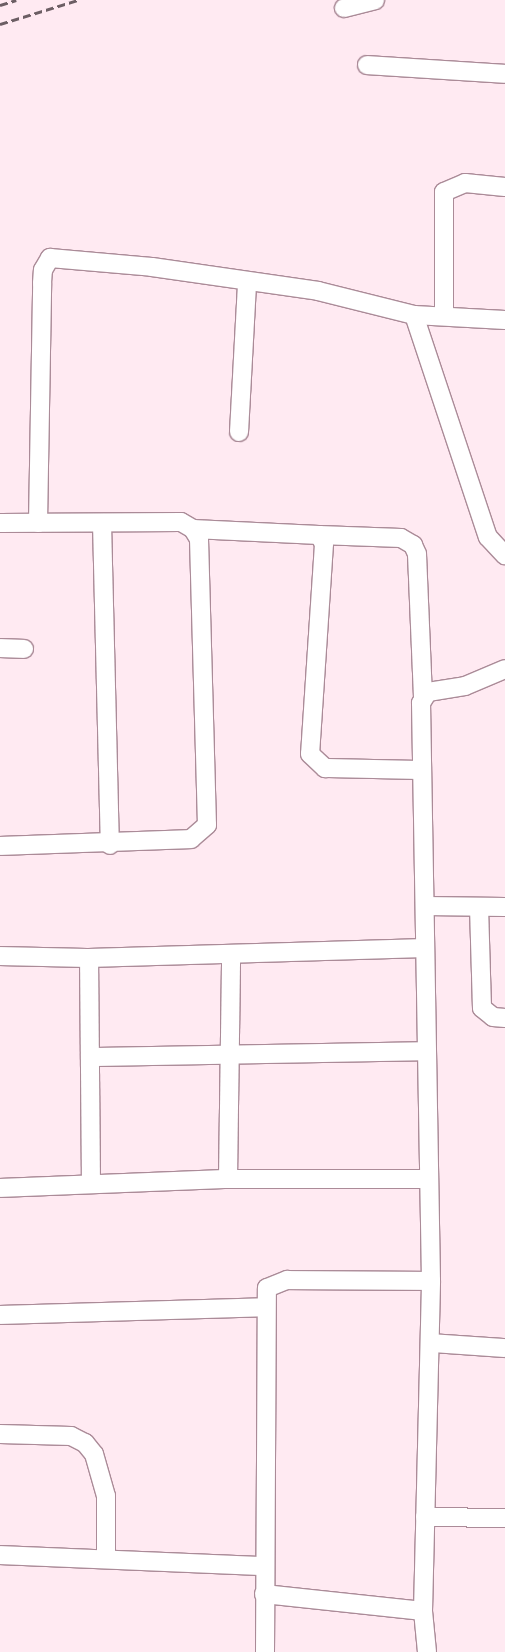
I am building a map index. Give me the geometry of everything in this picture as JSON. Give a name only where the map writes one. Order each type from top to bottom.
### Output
[{"type":"street","points":[[344,8],[375,0]]},
{"type":"street","points":[[367,64],[505,74]]},
{"type":"street","points":[[444,316],[444,192],[465,184],[505,187]]},
{"type":"street","points":[[38,523],[42,283],[48,261],[54,257],[152,266],[247,283],[318,291],[414,315],[505,320]]},
{"type":"street","points":[[239,432],[247,283]]},
{"type":"street","points":[[414,315],[488,537],[505,555]]},
{"type":"street","points":[[0,523],[181,522],[193,529],[401,538],[413,545],[417,554],[423,697],[422,770],[431,1281],[431,1343],[423,1611],[427,1652]]},
{"type":"street","points":[[102,523],[110,845]]},
{"type":"street","points":[[0,846],[110,845],[190,839],[207,825],[199,539],[193,529]]},
{"type":"street","points":[[319,535],[324,544],[310,754],[325,768],[422,770]]},
{"type":"street","points":[[0,648],[24,649]]},
{"type":"street","points":[[423,697],[434,690],[465,686],[505,669]]},
{"type":"street","points":[[425,906],[505,907]]},
{"type":"street","points":[[479,907],[482,1008],[493,1017],[505,1018]]},
{"type":"street","points":[[0,956],[89,958],[231,956],[425,948]]},
{"type":"street","points":[[228,1180],[231,956]]},
{"type":"street","points":[[89,958],[91,1184]]},
{"type":"street","points":[[90,1057],[427,1051]]},
{"type":"street","points":[[0,1188],[228,1180],[429,1179]]},
{"type":"street","points":[[265,1652],[263,1566],[264,1306],[267,1288],[278,1281],[431,1281]]},
{"type":"street","points":[[0,1315],[264,1306]]},
{"type":"street","points":[[431,1343],[505,1348]]},
{"type":"street","points":[[0,1434],[71,1436],[85,1443],[94,1454],[106,1496],[106,1558]]},
{"type":"street","points":[[425,1517],[505,1518]]},
{"type":"street","points":[[0,1555],[106,1558],[263,1566]]},
{"type":"street","points":[[264,1594],[423,1611]]},
{"type":"railway","points":[[0,5],[16,0]]},
{"type":"railway","points":[[0,24],[78,0]]}]
